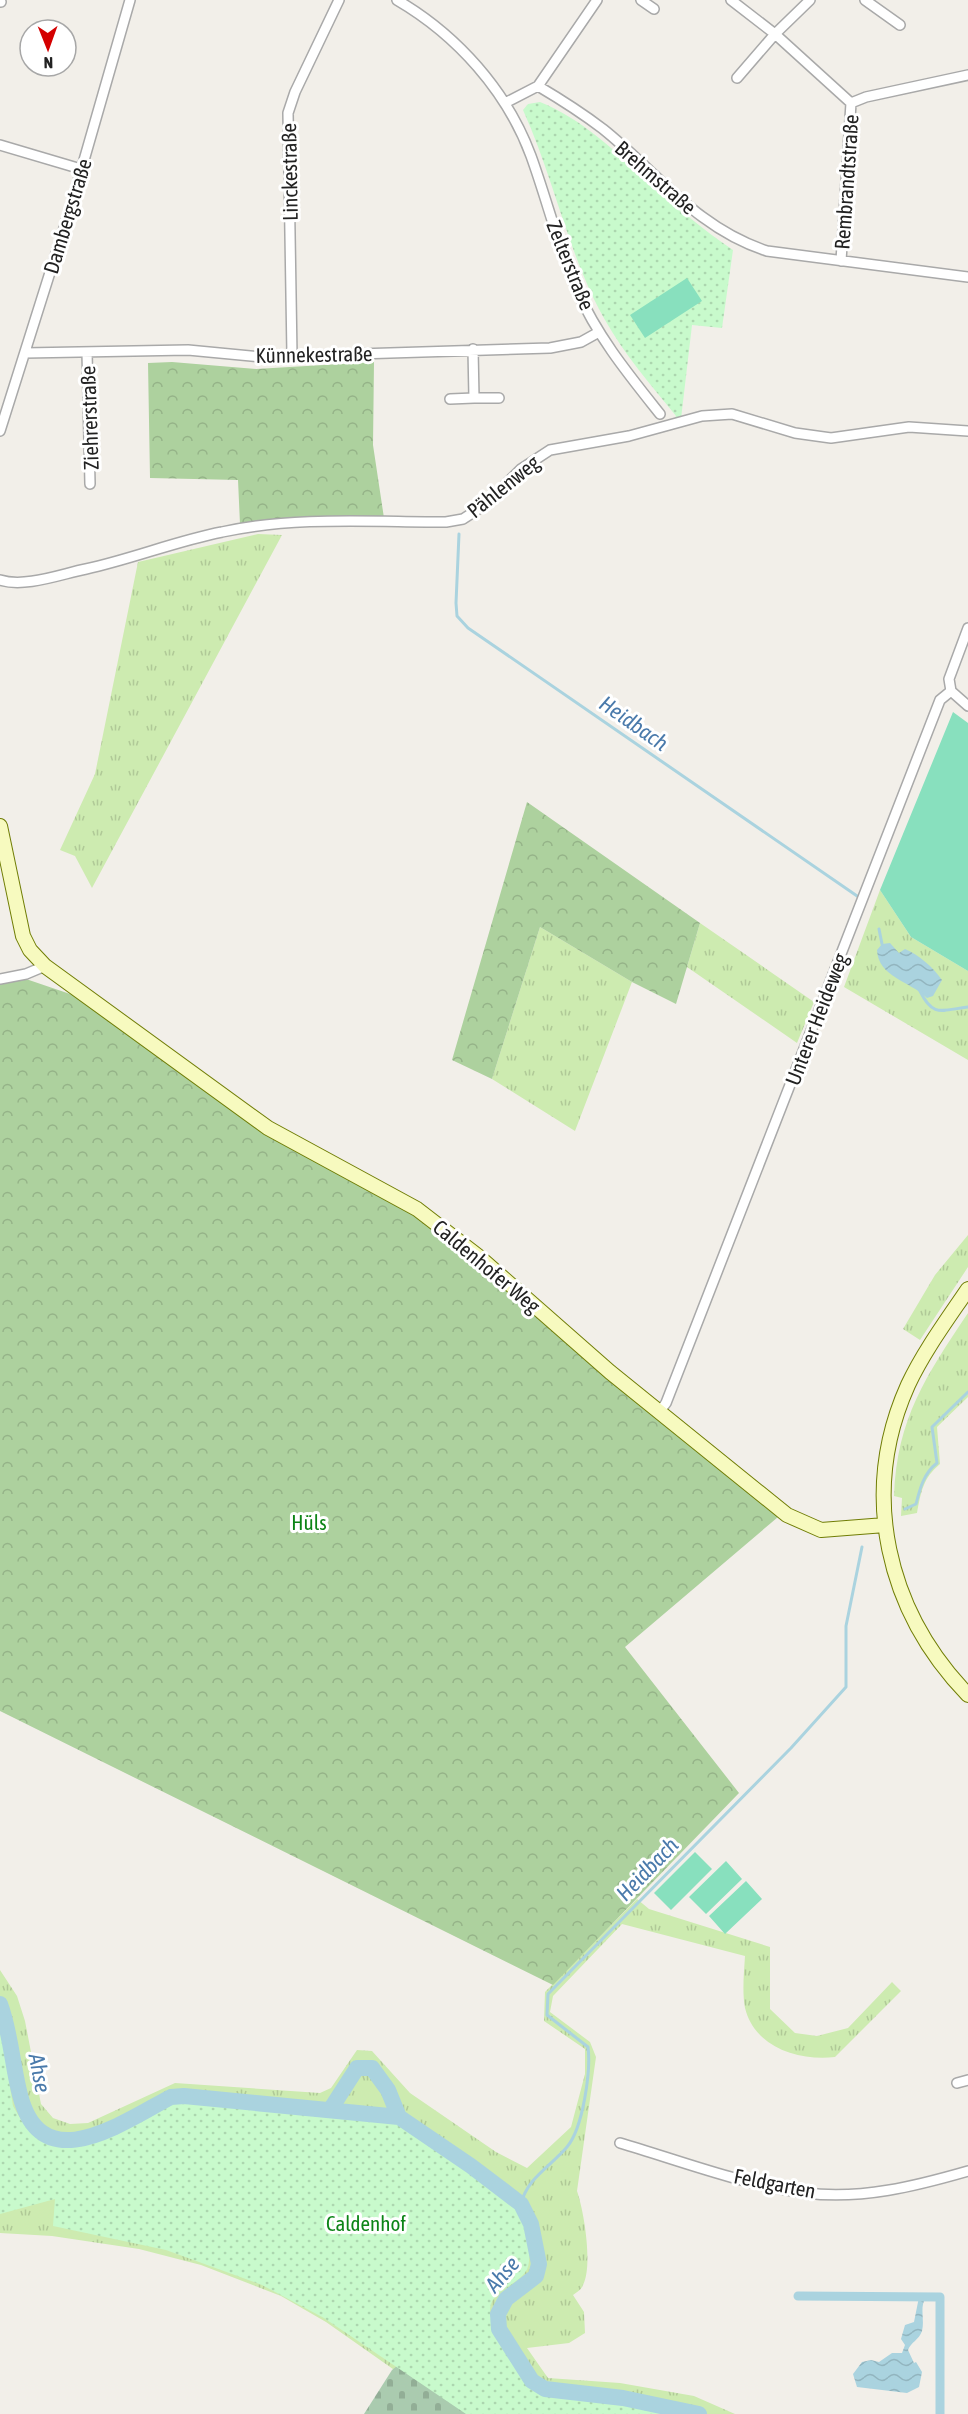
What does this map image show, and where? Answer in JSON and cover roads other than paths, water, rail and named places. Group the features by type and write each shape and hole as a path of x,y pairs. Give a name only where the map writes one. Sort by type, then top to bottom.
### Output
{"main road":[{"name":"Caldenhofer Weg","path":"0,826 24,936 30,950 45,966 268,1128 417,1209 478,1256 610,1372 797,1521 820,1530 885,1525"},
{"path":"968,1288 925,1353 908,1385 895,1420 885,1464 885,1525 893,1568 911,1618 936,1658 968,1695"}],"street":[{"name":"Dambergstraße","path":"0,431 81,169 129,0"},
{"name":"Linckestraße","path":"291,355 288,113 295,92 339,0"},
{"path":"397,0 438,28 468,56 505,103 538,86 597,0"},
{"path":"641,0 654,9"},
{"path":"731,0 775,34 851,103 866,97 968,75"},
{"path":"737,78 775,34 810,0"},
{"path":"865,0 900,25"},
{"name":"Brehmstraße","path":"538,86 603,129 671,192 722,233 766,251 968,277"},
{"name":"Zelterstraße","path":"505,103 530,154 577,290 599,332 660,414"},
{"name":"Rembrandtstraße","path":"841,261 851,103"},
{"path":"0,145 81,169"},
{"name":"Künnekestraße","path":"25,353 188,350 262,357 550,348 581,342 599,332"},
{"path":"473,349 474,398"},
{"name":"Ziehrerstraße","path":"87,352 90,484"},
{"path":"450,399 499,398"},
{"name":"Pählenweg","path":"0,580 23,581 96,567 222,532 262,525 446,522 463,519 486,504 521,469 550,450 629,436 702,416 732,414 795,433 831,438 909,427 968,431"},
{"name":"Unterer Heideweg","path":"660,1412 666,1403 940,700 951,691 949,679 968,628"},
{"path":"951,691 968,706"},
{"path":"0,979 26,974 45,966"},
{"path":"957,2083 968,2080"},
{"name":"Feldgarten","path":"620,2143 762,2184 807,2193 885,2191 921,2185 968,2171"}],"water":[{"path":"890,943 899,953 905,949 915,955 938,975 942,980 933,996 927,998 889,973 883,966 877,950 882,944"},
{"path":"919,2297 926,2297 923,2305 922,2331 908,2350 914,2363 916,2362 922,2372 919,2387 907,2393 857,2387 853,2374 862,2362 871,2360 879,2362 892,2353 902,2353 905,2345 901,2339 905,2325 914,2322"}],"waterway":[{"name":"Heidbach","path":"459,534 457,616 468,628 860,898"},
{"name":"Heidbach","path":"879,929 882,944"},
{"name":"Heidbach","path":"920,991 934,1009 968,1007"},
{"name":"Heidbach","path":"905,1509 916,1504 926,1476 937,1463 932,1427 968,1392"},
{"name":"Heidbach","path":"521,2204 528,2187 561,2154 573,2138 585,2099 587,2084 588,2047 547,2015 548,1994 791,1748 846,1687 846,1626 862,1547"},
{"name":"Ahse","path":"0,2004 7,2027 20,2095 31,2121 46,2135 65,2140 86,2138 108,2130 171,2097 184,2096 399,2117 471,2166 521,2204 531,2224 539,2264 536,2276 506,2299 498,2314 499,2329 532,2381 545,2389 623,2398 699,2414"},
{"name":"Ahse","path":"330,2110 357,2068 372,2068 388,2090 399,2117"},
{"path":"798,2296 940,2297 940,2414"}],"park label":[{"name":"Hüls","path":"309,1522"},
{"name":"Caldenhof","path":"366,2223"}]}
